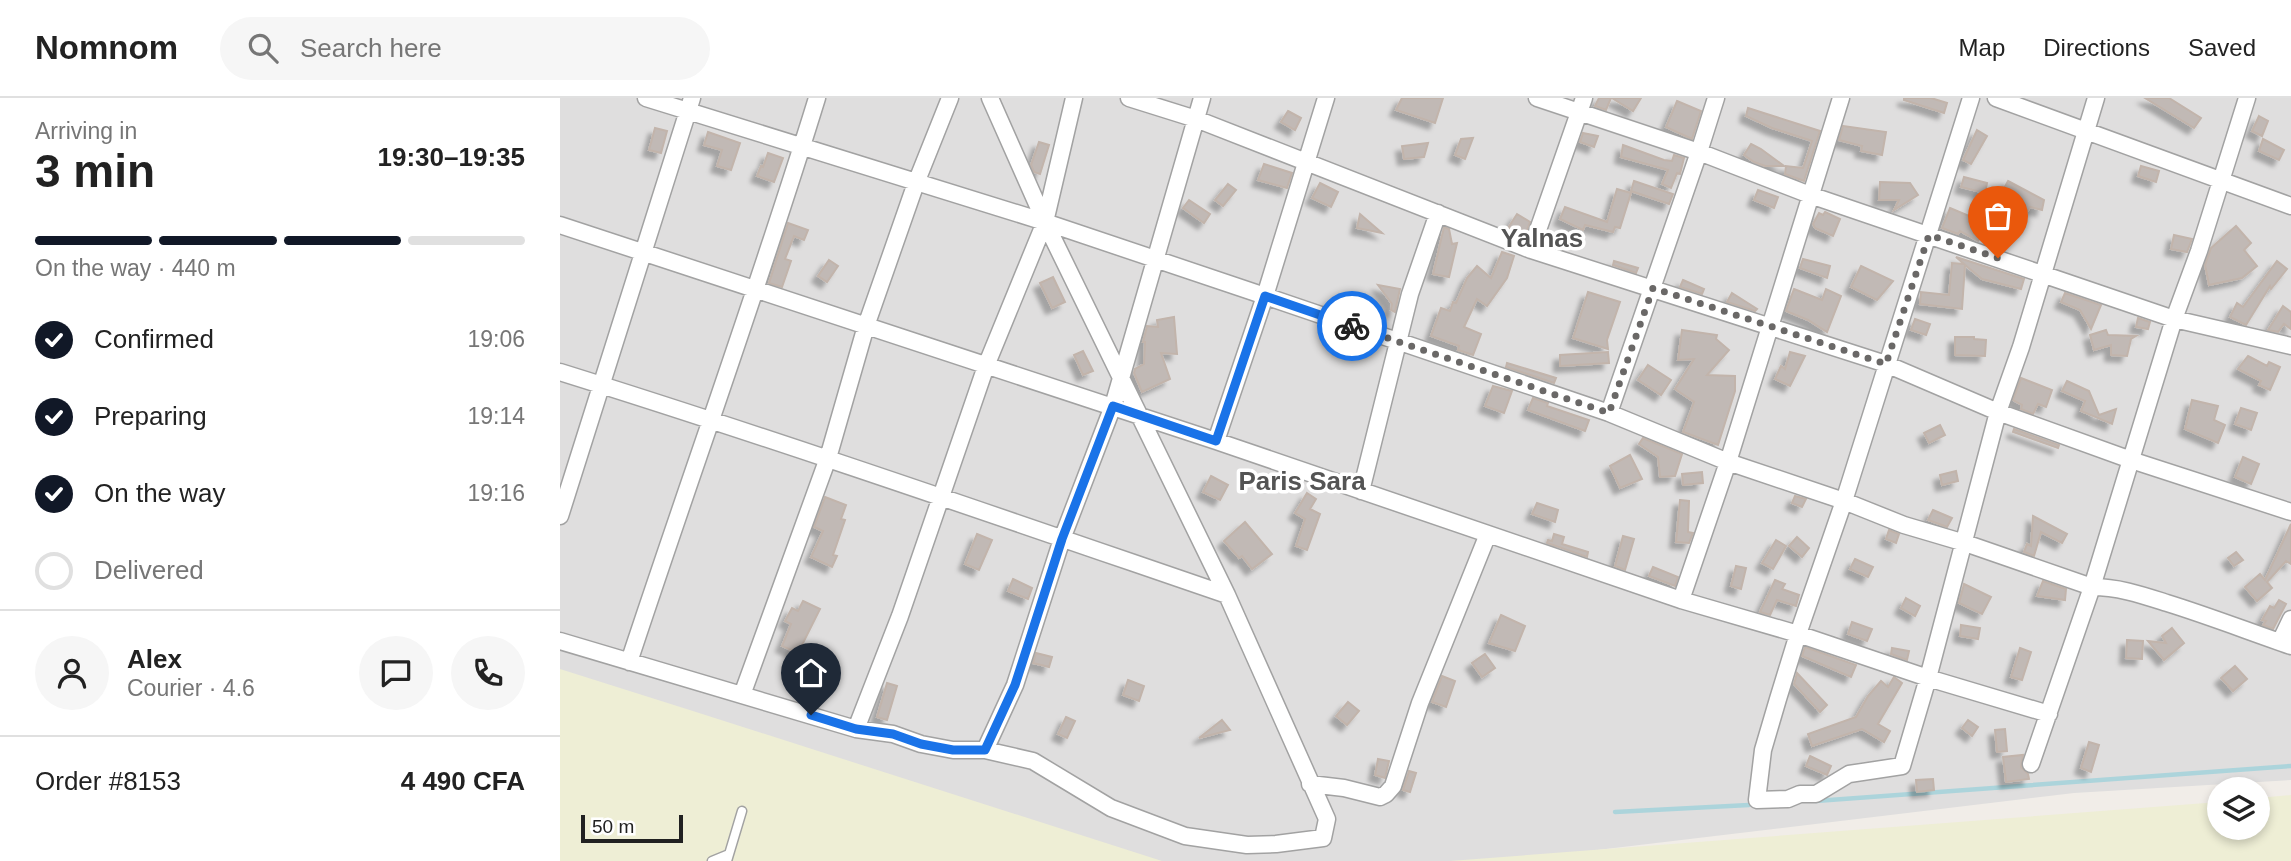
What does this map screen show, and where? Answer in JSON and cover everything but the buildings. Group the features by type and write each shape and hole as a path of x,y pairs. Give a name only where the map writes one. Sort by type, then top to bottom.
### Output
{"street":[{"path":"646,98 690,105 802,147 1045,222 1265,296 1609,413 1728,462 1844,500 1904,525 2092,587 2110,587 2133,592 2286,644 2291,619"},
{"path":"629,662 709,421 756,290 817,98"},
{"path":"742,695 828,458 866,326 916,183 950,98"},
{"path":"560,641 856,729 893,734 921,744 953,750 985,750 1032,761 1111,808 1185,836 1247,845 1323,838 1327,819 1227,595 1045,222 990,98"},
{"path":"856,729 900,616 986,366 1045,222 1074,98"},
{"path":"1129,98 1196,119 1531,250 1886,364 1998,412 2131,460 2291,512"},
{"path":"985,750 1015,685 1062,539 1113,406 1202,98"},
{"path":"1216,441 1265,296 1326,98"},
{"path":"1537,98 1581,105 1810,195 2174,319 2291,346"},
{"path":"1609,413 1716,98"},
{"path":"1681,600 1728,462 1841,98"},
{"path":"1971,98 1844,500 1798,634 1763,750 1758,800 1816,794 1849,774 1902,766 1965,543 1998,412 2096,98"},
{"path":"1996,98 2291,206"},
{"path":"2031,764 2092,587 2174,319 2199,251 2247,98"},
{"path":"560,516 690,105"},
{"path":"1531,250 1581,105"},
{"path":"1362,491 1410,294 1438,213"},
{"path":"560,226 1113,406 1681,600 1798,634 1928,678 2049,714"},
{"path":"560,372 828,458 1227,595"},
{"path":"1310,784 1344,788 1380,797 1387,794 1393,786 1420,703 1488,534"}],"lane":[{"path":"712,861 728,857 743,811"}],"shaded area":[{"path":"560,98 2291,98 2291,780 2270,781 2270,777 2207,777 2207,785 2074,793 1506,861 595,861 560,854"}],"green space":[{"path":"560,669 696,712 1162,861 560,861"},
{"path":"2291,795 2291,861 1450,861 2207,803 2207,840 2270,840 2270,797"}],"waterway":[{"path":"1816,801 2291,766"},
{"path":"1615,812 1749,805"}],"way so far":[{"path":"1352,326 1609,413 1653,288 1886,364 1929,235 1998,258"}],"district":[{"name":"Yalnas","path":"1542,238"},
{"name":"Paris Sara","path":"1302,481"}],"route":[{"path":"811,715 856,729 893,734 921,744 953,750 985,750 1015,685 1062,539 1113,406 1216,441 1265,296 1352,326"}]}
